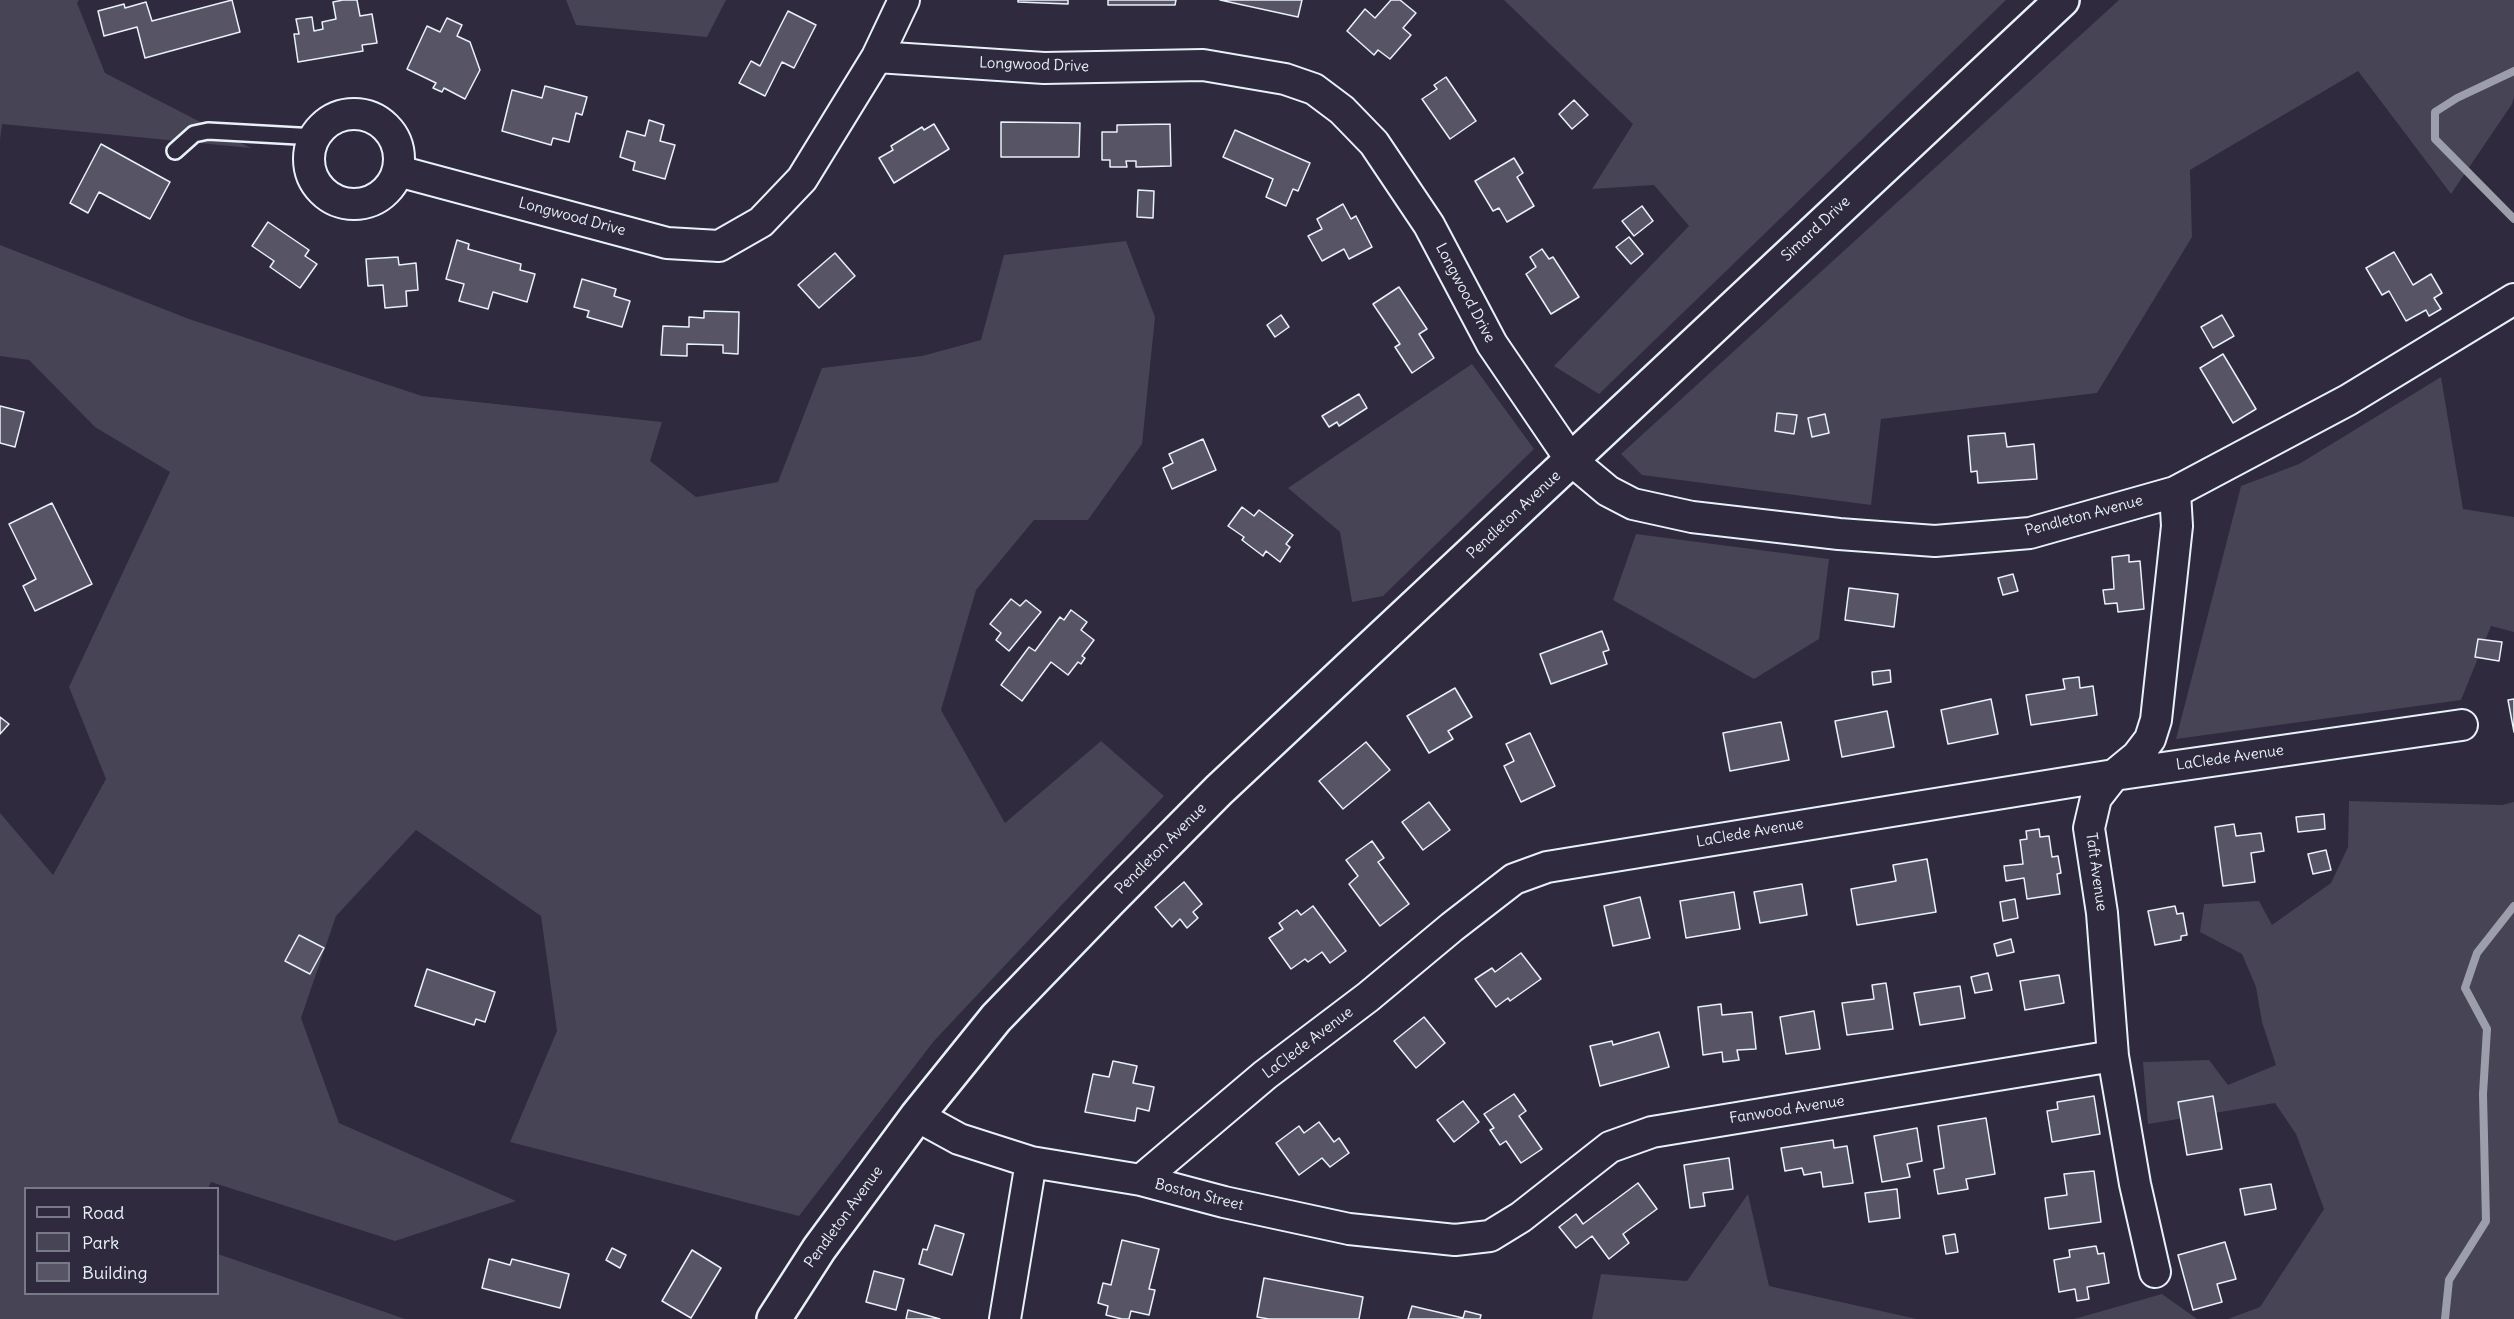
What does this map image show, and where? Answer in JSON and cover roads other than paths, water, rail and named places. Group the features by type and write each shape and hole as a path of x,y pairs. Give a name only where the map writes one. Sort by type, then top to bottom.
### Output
{"street":[{"path":"877,57 904,0"},
{"name":"Simard Drive","path":"1571,460 2062,0"},
{"name":"Longwood Drive","path":"398,171 667,243 719,246 761,222 802,179 877,57 1044,68 1203,65 1285,79 1314,89 1342,110 1374,143 1429,225 1492,344 1571,460"},
{"path":"351,115 365,116 378,121 389,130 396,143 399,157 398,171 386,191 366,203 351,204 336,200 323,192 314,179 310,164 310,150 316,137 325,126 337,118 351,115"},
{"name":"Pendleton Avenue","path":"774,1319 819,1249 917,1116 996,1018 1180,830 1571,460 1608,491 1633,504 1692,517 1839,534 1935,541 2030,533 2175,492 2348,400 2514,299"},
{"name":"Taft Avenue","path":"2155,1272 2135,1184 2113,1056 2102,913 2089,828 2096,798 2114,775 2137,756 2150,739 2156,720 2178,526 2175,492"},
{"name":"LaClede Avenue","path":"1141,1180 1265,1075 1368,998 1452,927 1514,879 1547,867 2114,775 2462,725"},
{"name":"Fanwood Avenue","path":"1490,1236 1521,1217 1610,1147 1652,1132 2113,1056"},
{"name":"Boston Street","path":"917,1116 959,1139 1031,1162 1141,1180 1224,1202 1349,1229 1455,1240 1490,1236"},
{"path":"1005,1319 1031,1162"}],"lane":[{"path":"175,151 194,134 208,131 316,137"}],"waterway":[{"path":"2514,71 2457,98 2435,112 2435,139 2514,219"},
{"path":"2445,1319 2449,1280 2486,1221 2483,1094 2487,1029 2465,988 2477,953 2514,906"}]}
